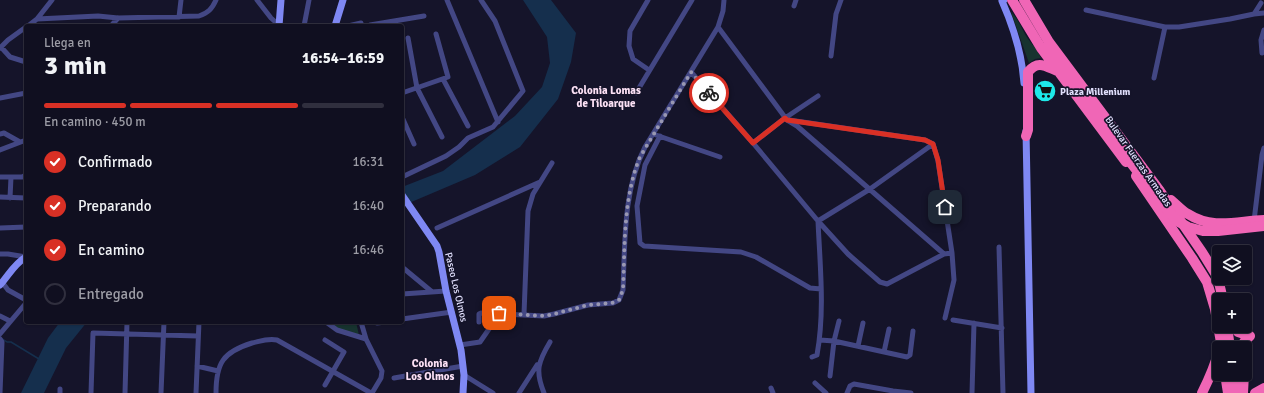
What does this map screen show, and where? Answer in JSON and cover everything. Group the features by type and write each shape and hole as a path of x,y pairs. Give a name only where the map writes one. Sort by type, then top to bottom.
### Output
{"highway":[{"name":"Bulevar Fuerzas Armadas","path":"1005,0 1120,150 1192,258 1207,282 1215,309 1219,341"},
{"name":"Bulevar Fuerzas Armadas","path":"1024,0 1049,42 1160,191 1202,252 1218,278 1223,293"},
{"path":"1026,136 1028,130 1028,72 1035,65 1041,65 1059,72"},
{"path":"1120,150 1177,221 1188,227 1203,231 1218,231 1264,226"},
{"path":"1160,191 1187,214 1206,223 1227,224 1264,220"},
{"path":"1241,333 1250,336 1245,341"},
{"path":"1202,393 1212,373"},
{"path":"1226,381 1228,393"},
{"path":"1235,381 1237,393"},
{"path":"1243,393 1244,381"},
{"path":"1255,393 1264,388"}],"street":[{"path":"31,24 37,19 52,0"},
{"path":"179,17 181,0"},
{"path":"37,19 98,16 117,19 199,16 212,8 216,0"},
{"path":"257,0 278,24"},
{"path":"280,24 281,0"},
{"path":"304,24 309,0"},
{"path":"336,24 343,0"},
{"path":"448,0 498,122"},
{"path":"404,176 446,156 459,148 468,138 493,126 523,91 495,21 480,0"},
{"path":"648,0 630,31 629,46 633,59 649,70"},
{"path":"636,93 692,0"},
{"path":"479,322 479,314 481,313 544,316 588,305 612,303 619,300 623,290 628,206 636,167 653,134 718,27 724,11 724,0"},
{"path":"794,6 796,0"},
{"path":"831,56 836,14 841,0"},
{"path":"1005,0 1020,50 1024,79 1031,393"},
{"path":"1254,14 1262,3"},
{"path":"1086,10 1165,27 1179,27 1264,13"},
{"path":"382,24 424,16"},
{"path":"113,24 117,19"},
{"path":"117,19 118,24"},
{"path":"357,24 361,23"},
{"path":"718,27 786,119 797,126 944,254"},
{"path":"1154,78 1165,27"},
{"path":"24,29 8,40 0,48 10,57 24,61"},
{"path":"1262,53 1261,40 1264,30"},
{"path":"404,92 448,77 436,34"},
{"path":"408,38 417,88 442,137"},
{"path":"691,72 753,143 818,222 848,254 880,282 887,284 944,254 952,253"},
{"path":"443,79 468,126"},
{"path":"0,98 24,93"},
{"path":"753,143 818,96"},
{"path":"786,119 925,140 933,144 938,160 952,253 954,280 945,318"},
{"path":"404,122 414,144"},
{"path":"0,134 4,133 20,142"},
{"path":"653,134 720,157"},
{"path":"660,136 645,165 637,206 641,245 716,249 741,252 756,257 810,288 821,289"},
{"path":"0,150 24,141"},
{"path":"818,222 870,189 933,144"},
{"path":"1254,220 1264,148"},
{"path":"524,314 528,211 533,194 552,163"},
{"path":"10,198 11,176"},
{"path":"0,177 24,176"},
{"path":"437,228 541,182"},
{"path":"0,197 24,198"},
{"name":"Paseo Los Olmos","path":"404,198 439,252 446,291 460,345 464,375 463,393"},
{"path":"812,357 816,355 820,340 821,289 818,222"},
{"path":"0,228 24,227"},
{"path":"999,247 1003,393"},
{"path":"0,254 24,257"},
{"path":"24,258 12,269 2,281 8,290 24,300"},
{"path":"404,269 431,291"},
{"path":"404,294 446,291"},
{"path":"0,334 24,304"},
{"path":"404,319 452,312"},
{"path":"0,316 10,321"},
{"path":"953,320 1002,328"},
{"path":"830,376 838,321"},
{"path":"858,346 863,323"},
{"path":"972,393 974,323"},
{"path":"125,393 127,324"},
{"path":"161,393 164,324"},
{"path":"196,393 199,324"},
{"path":"329,324 337,330 366,338"},
{"path":"216,393 218,371 223,359 232,351 244,346 272,339 277,340 371,393 381,378 382,371 366,338 362,324"},
{"path":"460,345 480,342 489,329"},
{"path":"884,352 889,329"},
{"path":"820,340 834,341 909,357 913,331"},
{"path":"91,393 92,333 198,336"},
{"path":"0,339 2,342 0,393"},
{"path":"325,340 344,352 325,385"},
{"path":"519,393 550,342"},
{"path":"539,362 539,380 544,393"},
{"path":"197,366 218,371"},
{"path":"394,378 463,366"},
{"path":"464,375 493,393"},
{"path":"815,383 826,393"},
{"path":"847,393 850,386 854,384 893,392 911,393"}],"green space":[{"path":"1011,12 1041,58 1035,59 1029,63"},
{"path":"330,324 356,324 359,335 339,330"}],"water":[{"path":"523,0 551,0 576,33 571,62 558,99 520,147 475,175 404,205 404,186 443,171 515,116 542,87 550,63 547,37"},
{"path":"58,324 85,324 66,348 44,393 21,393 48,338"}],"waterway":[{"path":"1,338 7,342 11,342 39,359"}],"way so far":[{"path":"499,313 544,316 588,305 616,303 619,300 623,290 628,206 636,167 640,157 691,72 709,93"}],"place":[{"name":"Plaza Millenium","path":"1045,91"}],"district":[{"name":"Colonia Lomas de Tiloarque","path":"606,96"},
{"name":"Colonia Los Olmos","path":"430,369"}],"route":[{"path":"709,93 753,143 785,118 787,120 925,140 933,144 938,160 945,207"}]}
